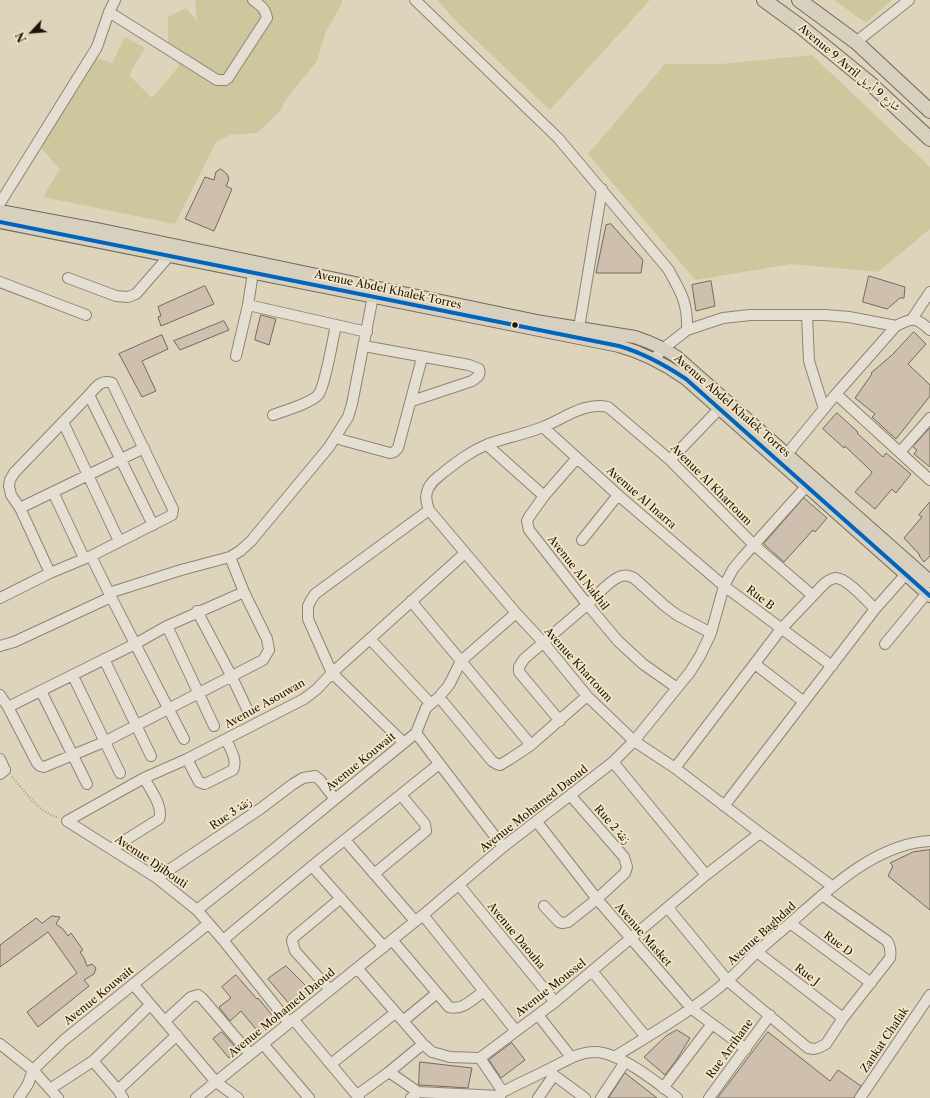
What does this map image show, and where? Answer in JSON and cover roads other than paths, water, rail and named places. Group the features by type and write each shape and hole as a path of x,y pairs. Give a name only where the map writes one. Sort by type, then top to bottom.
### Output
{"highway":[{"name":"Avenue 9 Avril شارع 9 أبريل","path":"764,0 802,27 872,85 930,140"},
{"name":"Avenue 9 Avril شارع 9 أبريل","path":"799,0 856,42 930,111"}],"main road":[{"name":"Avenue Abdel Khalek Torres","path":"0,211 254,268 374,292 618,346 654,359 686,379 930,581"},
{"name":"Avenue Abdel Khalek Torres","path":"0,222 169,256 254,268"},
{"name":"Avenue Abdel Khalek Torres","path":"374,292 635,337 664,348 677,357 787,454 810,482 928,594"}],"street":[{"path":"0,203 97,47 109,12 115,0"},
{"path":"109,12 217,80 221,81 228,78 266,18 266,12 253,0"},
{"path":"415,0 558,138 602,189 668,270 678,286 686,304 687,330"},
{"path":"856,42 909,0"},
{"path":"579,328 602,189"},
{"path":"68,278 116,296 128,297 136,294 169,256"},
{"path":"236,356 248,305 254,268"},
{"path":"0,282 86,315"},
{"path":"0,646 21,639 110,595 181,570 230,557 240,551 251,541 329,447 348,417 367,332 374,292"},
{"path":"912,319 930,292"},
{"path":"248,305 367,332"},
{"path":"654,359 664,348 687,330 724,318 750,314 848,317 896,326"},
{"path":"807,315 809,361 824,409"},
{"path":"787,454 836,394 896,326 906,320 912,319 920,321 930,330"},
{"path":"273,415 311,400 318,394 324,381 336,326"},
{"path":"364,346 422,358 468,365 478,369 480,373 472,381 412,401"},
{"path":"335,438 390,453 394,452 401,443 422,358"},
{"path":"0,598 172,515 173,509 112,382 108,381 98,384 14,473 10,480 9,486 11,495 20,508 50,573"},
{"path":"836,394 930,480"},
{"path":"89,395 153,525"},
{"name":"Avenue Al Khartoum","path":"543,427 588,406 600,405 608,407 670,460 754,545 812,595"},
{"path":"670,460 720,408"},
{"path":"900,452 930,418"},
{"path":"63,422 119,541"},
{"path":"404,743 332,673 308,619 308,606 315,594 429,510 426,492 432,482 469,453 487,445 543,427"},
{"name":"Avenue Al Inarra","path":"543,427 618,495 724,586"},
{"path":"487,445 544,496"},
{"path":"20,508 144,448"},
{"name":"Avenue Al Nakhil","path":"577,458 544,496 527,521 529,530 618,641 643,664 677,688"},
{"name":"Avenue Mohamed Daoud","path":"196,1098 384,947 503,847 571,796 613,762 634,741 694,666 711,633 724,586 734,569 810,482"},
{"path":"53,492 87,557 110,595 136,644 184,739"},
{"path":"582,540 618,495"},
{"name":"Avenue Khartoum","path":"429,510 516,613 543,642 587,696 634,741 675,768 832,886"},
{"name":"Avenue Asouwan","path":"67,821 144,778 187,759 304,699 317,690 332,673 465,553"},
{"path":"0,695 8,707 36,763 44,767 50,766 104,742 263,660 269,650 267,639 244,592 230,557"},
{"path":"724,806 875,609 906,574"},
{"path":"560,721 519,672 518,667 543,642 587,604 604,587 618,577 623,575 634,578 677,615 711,633"},
{"path":"675,768 781,629 824,584 837,578 845,581 875,609"},
{"name":"Rue B","path":"724,586 832,666"},
{"path":"8,707 136,644 167,626 244,592"},
{"path":"886,644 928,594"},
{"path":"411,601 531,745"},
{"path":"198,611 247,709"},
{"path":"503,847 416,733 421,716 430,703 439,697 449,685 461,661 516,613"},
{"path":"167,626 214,726"},
{"path":"370,639 430,703"},
{"path":"104,659 151,756"},
{"path":"755,664 804,702"},
{"path":"73,676 120,773"},
{"path":"41,691 87,784"},
{"path":"439,697 492,761 497,764 503,764 531,745 587,696"},
{"name":"Avenue Kouwait","path":"197,910 416,733"},
{"path":"187,759 199,782 204,784 233,770 235,761 226,739"},
{"path":"0,758 3,772"},
{"path":"613,762 706,876"},
{"path":"223,940 439,764"},
{"name":"Rue 3 زنقة","path":"157,878 260,809 303,778 314,776 320,780 335,799"},
{"path":"111,849 159,819 161,814 160,808 144,778"},
{"path":"374,874 426,831 425,824 401,795"},
{"name":"Rue 2 زنقة","path":"571,796 624,857 627,867 625,873 597,899"},
{"name":"Avenue Djibouti","path":"67,821 157,878 197,910 358,1097"},
{"name":"Avenue Masket","path":"537,822 597,899 692,1008 746,1049"},
{"name":"Avenue Moussel","path":"480,1058 555,1002 630,938 760,833"},
{"path":"345,840 374,874 419,918 484,991 516,1031"},
{"name":"Avenue Baghdad","path":"614,1056 692,1008 728,981 757,952 832,886 861,866 907,845 921,841 930,841"},
{"path":"312,866 384,947"},
{"name":"Avenue Daouha","path":"459,885 555,1002"},
{"path":"668,908 728,981 808,1048 814,1049 826,1044 843,1018 890,958 891,952 887,941 822,895"},
{"path":"330,990 295,951 292,941 293,938 340,898"},
{"path":"544,906 559,922 562,923 568,922 597,899"},
{"name":"Rue D","path":"790,923 871,983"},
{"name":"Avenue Kouwait","path":"19,1098 28,1084 33,1070 64,1040 208,924"},
{"path":"392,940 449,1006 454,1008 464,1006 484,991"},
{"name":"Rue J","path":"757,952 843,1018"},
{"path":"358,968 395,1013 432,1052 450,1057 480,1058 500,1095"},
{"path":"592,971 646,1037"},
{"path":"133,984 216,1082 238,1098"},
{"path":"403,1021 437,993"},
{"name":"Zankat Chafak","path":"860,1098 930,994"},
{"path":"165,1021 191,997 198,995 250,1054"},
{"path":"50,1089 92,1061 150,1005"},
{"path":"331,1064 395,1013"},
{"path":"538,1015 570,1057"},
{"name":"Rue Arrihane","path":"709,1098 770,1015"},
{"path":"663,1088 712,1024"},
{"path":"92,1061 121,1094 177,1035"},
{"path":"0,1044 33,1070 58,1098"},
{"path":"263,1044 309,1098"},
{"path":"358,1097 423,1044"},
{"path":"389,1072 414,1095 500,1095 550,1072 570,1057 585,1052 595,1052 614,1056 628,1063 677,1098"},
{"path":"601,1098 628,1063"},
{"path":"538,1098 550,1072"},
{"path":"550,1072 585,1098"}]}
